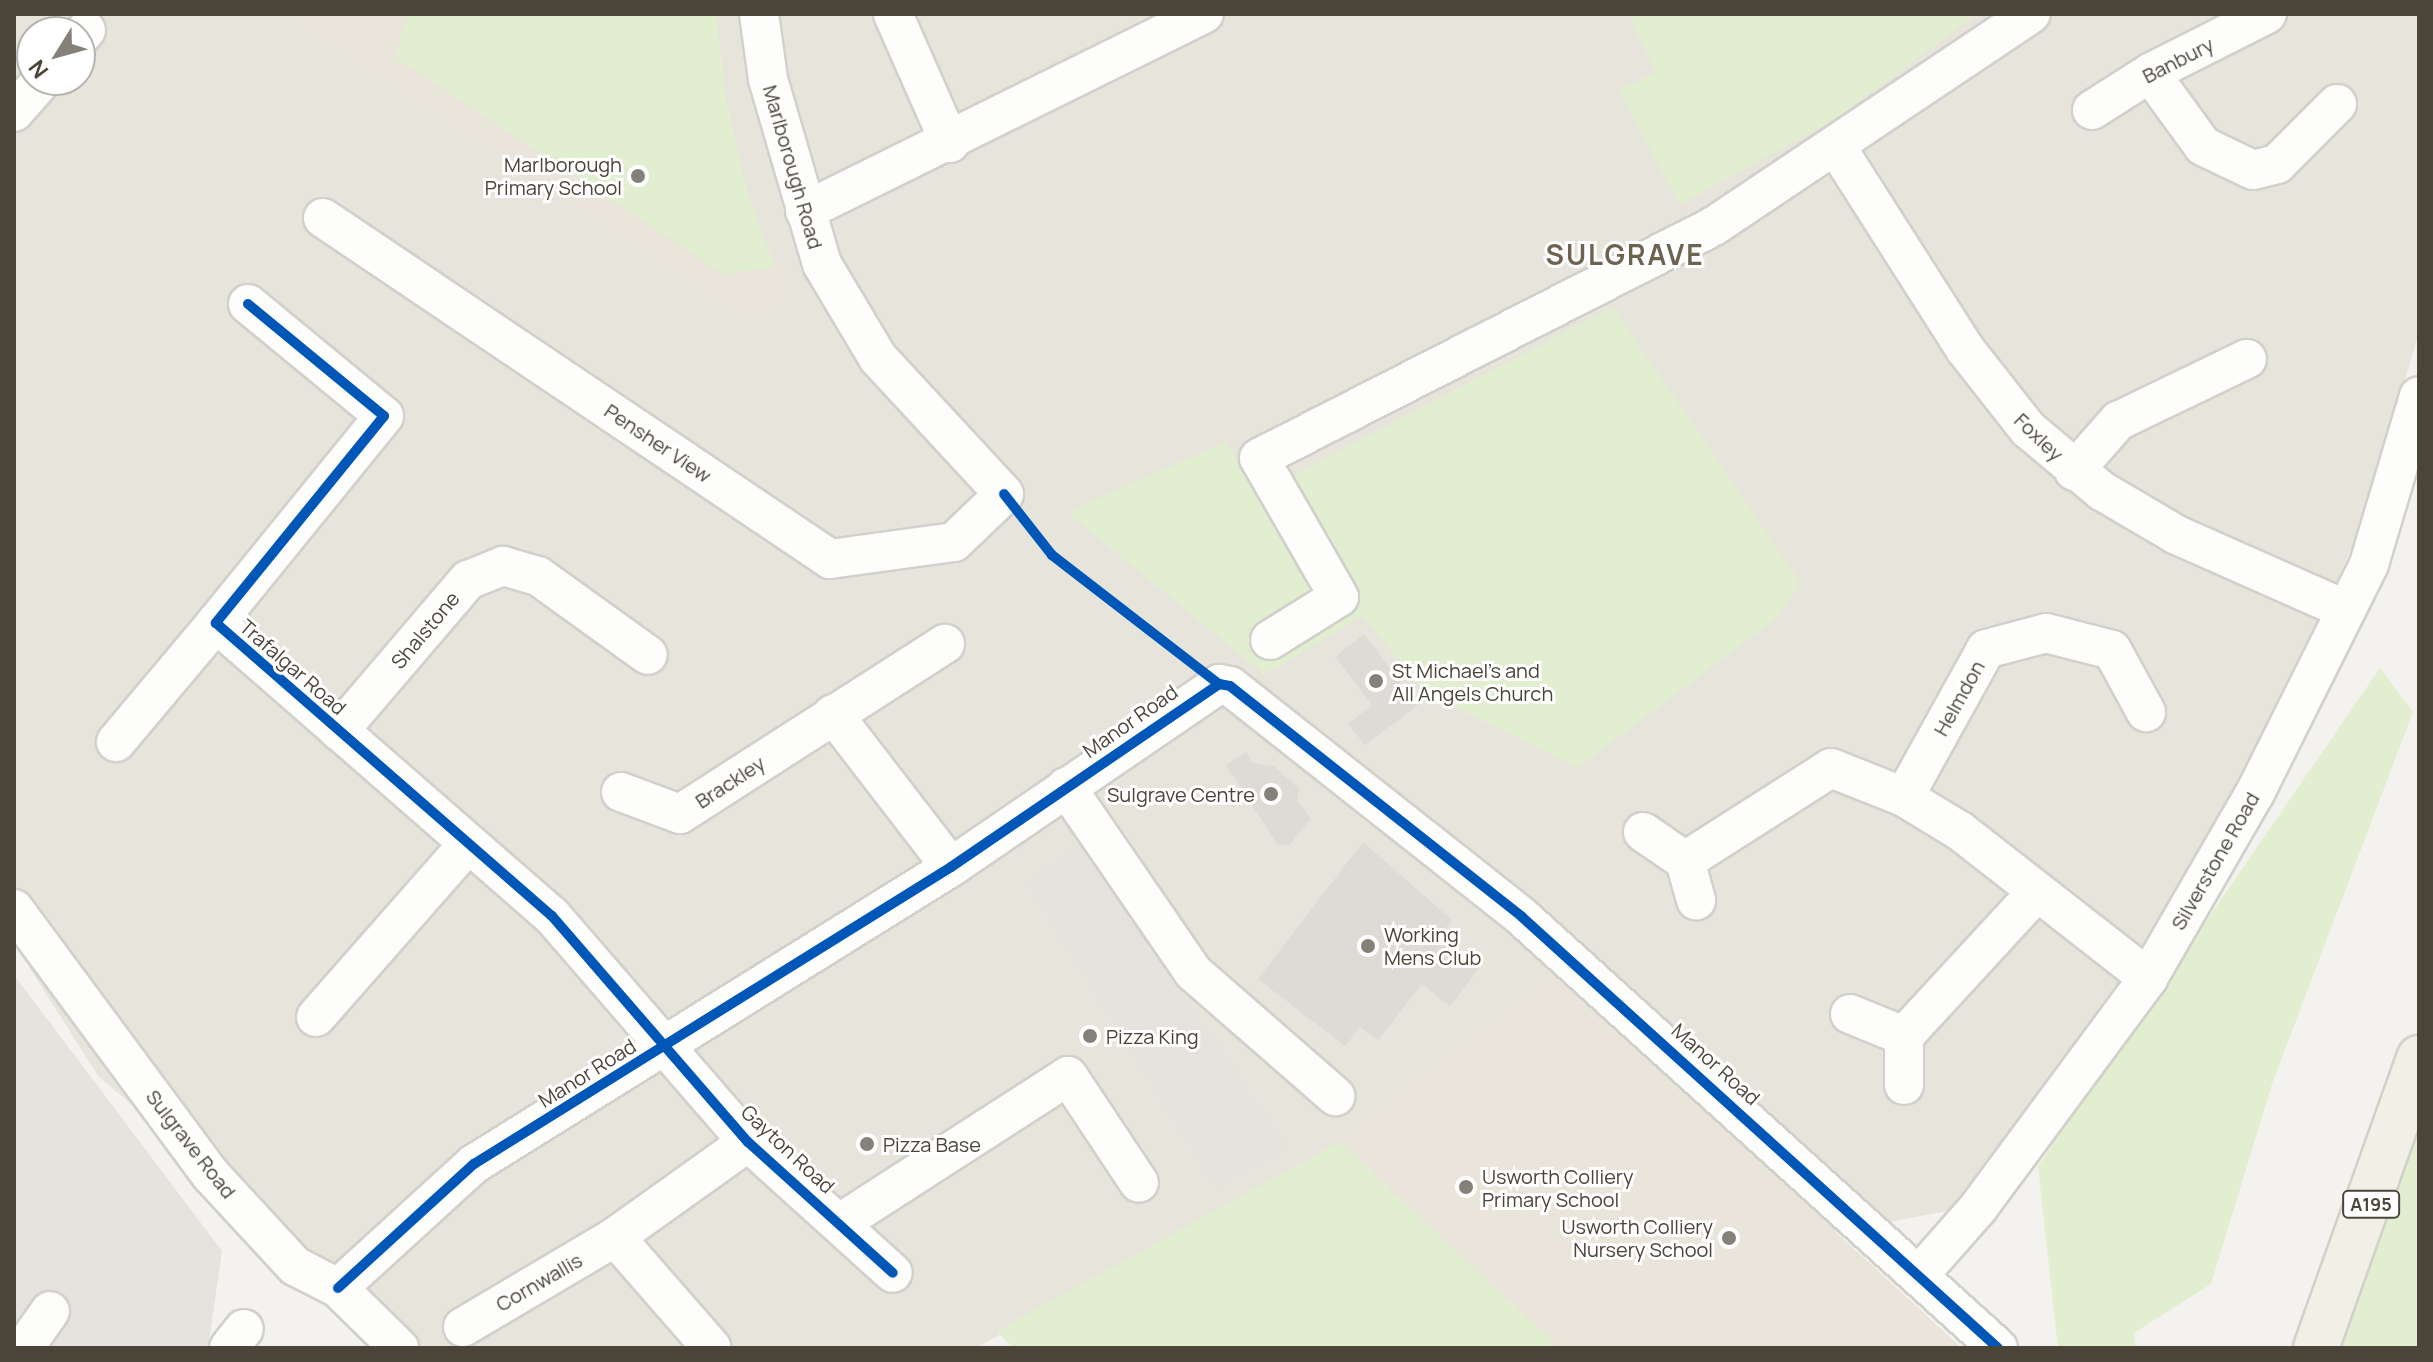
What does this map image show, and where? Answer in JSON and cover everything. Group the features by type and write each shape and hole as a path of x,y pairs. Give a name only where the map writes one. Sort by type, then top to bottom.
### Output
{"main road":[{"name":"A195","path":"2316,1348 2383,1175 2419,1058"}],"street":[{"name":"Marlborough Road","path":"759,14 768,79 822,264 878,358 1004,494"},
{"path":"893,14 950,143"},
{"path":"805,211 950,143 1204,14"},
{"path":"1270,640 1339,597 1259,458 1714,226 1837,148 2031,14"},
{"name":"Banbury","path":"2092,110 2150,73 2267,14"},
{"path":"2150,73 2203,146 2253,170 2277,164 2337,104"},
{"path":"14,112 28,96"},
{"name":"Foxley","path":"1837,148 1995,392 2074,471 2177,535 2346,610"},
{"name":"Pensher View","path":"323,218 830,559 954,542 1004,494"},
{"name":"Trafalgar Road","path":"116,742 384,416 248,304"},
{"path":"2074,471 2118,421 2247,359"},
{"name":"Silverstone Road","path":"1919,1275 1978,1208 2148,978 2255,793 2369,564 2419,396"},
{"name":"Shalstone","path":"339,731 468,580 503,566 538,576 648,655"},
{"name":"Trafalgar Road","path":"216,623 466,846 552,916 665,1045"},
{"name":"Helmdon","path":"1904,797 1986,649 2046,633 2112,650 2146,712"},
{"name":"Brackley","path":"621,792 680,814 945,644"},
{"name":"Manor Road","path":"338,1288 474,1164 951,867 1203,692 1230,686 1544,936 1998,1348"},
{"path":"833,714 951,867"},
{"path":"1685,861 1831,768 1904,797 1960,831 2148,978"},
{"path":"1066,787 1193,972 1335,1096"},
{"path":"1643,832 1685,861 1696,900"},
{"path":"316,1017 466,846"},
{"path":"1904,1085 1904,1036 2037,892"},
{"name":"Sulgrave Road","path":"14,909 211,1175 295,1266 338,1288 399,1348"},
{"path":"1850,1014 1904,1036"},
{"name":"Gayton Road","path":"665,1045 748,1142 893,1273"},
{"name":"Gayton Road","path":"840,1223 1068,1076 1139,1183"},
{"name":"Cornwallis","path":"463,1327 615,1237 748,1142"},
{"path":"615,1237 712,1348"},
{"path":"24,1348 50,1311"}],"shaded area":[{"path":"14,14 2419,14 2419,332 2366,513 2300,668 2164,931 1948,1211 1835,1232 1556,975 1339,1142 976,1348 418,1348 98,1076 14,943"},
{"name":"Marlborough Primary School","path":"286,14 716,14 726,100 748,195 788,300 754,314 726,304"},
{"path":"1082,845 1285,1148 1216,1186 1029,883"},
{"path":"14,975 222,1251 208,1348 14,1348"},
{"name":"Usworth Colliery Primary School","path":"1556,975 1962,1348 1014,1348 997,1331 1339,1142"},
{"path":"14,994 87,1098 14,1201 14,1085 30,1062 14,1049"}],"green space":[{"name":"Marlborough Primary School","path":"408,14 716,14 726,100 748,195 775,267 724,274 395,57"},
{"path":"1628,14 1977,14 1838,117 1680,205 1618,90 1656,73"},
{"path":"1613,307 1801,583 1778,617 1578,768 1425,692 1362,616 1265,675 1067,512 1225,442 1259,493"},
{"path":"2380,668 2413,712 2272,1084 2211,1284 2134,1333 2136,1348 2058,1348 2038,1166"},
{"path":"2419,1082 2419,1348 2323,1348"},
{"path":"1339,1142 1559,1348 1014,1348 997,1331"}],"building":[{"name":"St Michael's and All Angels Church","path":"1364,634 1418,705 1365,745 1348,724 1372,705 1335,657"},
{"name":"Sulgrave Centre","path":"1246,752 1253,763 1275,767 1299,789 1297,800 1311,819 1289,845 1277,844 1226,765"},
{"name":"Working Mens Club","path":"1363,842 1452,920 1440,936 1480,967 1450,1006 1422,984 1378,1040 1360,1027 1345,1046 1258,979"}],"cycle path":[{"path":"248,304 384,416 216,623 552,916 748,1142 893,1273"},
{"path":"1004,494 1052,555 1219,684"},
{"path":"338,1288 474,1164 951,867 1219,684 1230,686 1522,917 1998,1348"}],"place":[{"name":"Marlborough Primary School","path":"638,176"},
{"name":"St Michael's and All Angels Church","path":"1376,681"},
{"name":"Sulgrave Centre","path":"1271,794"},
{"name":"Working Mens Club","path":"1368,946"},
{"name":"Pizza King","path":"1090,1036"},
{"name":"Pizza Base","path":"867,1144"},
{"name":"Usworth Colliery Primary School","path":"1466,1187"},
{"name":"Usworth Colliery Nursery School","path":"1729,1238"}],"district":[{"name":"SULGRAVE","path":"1625,254"}]}
